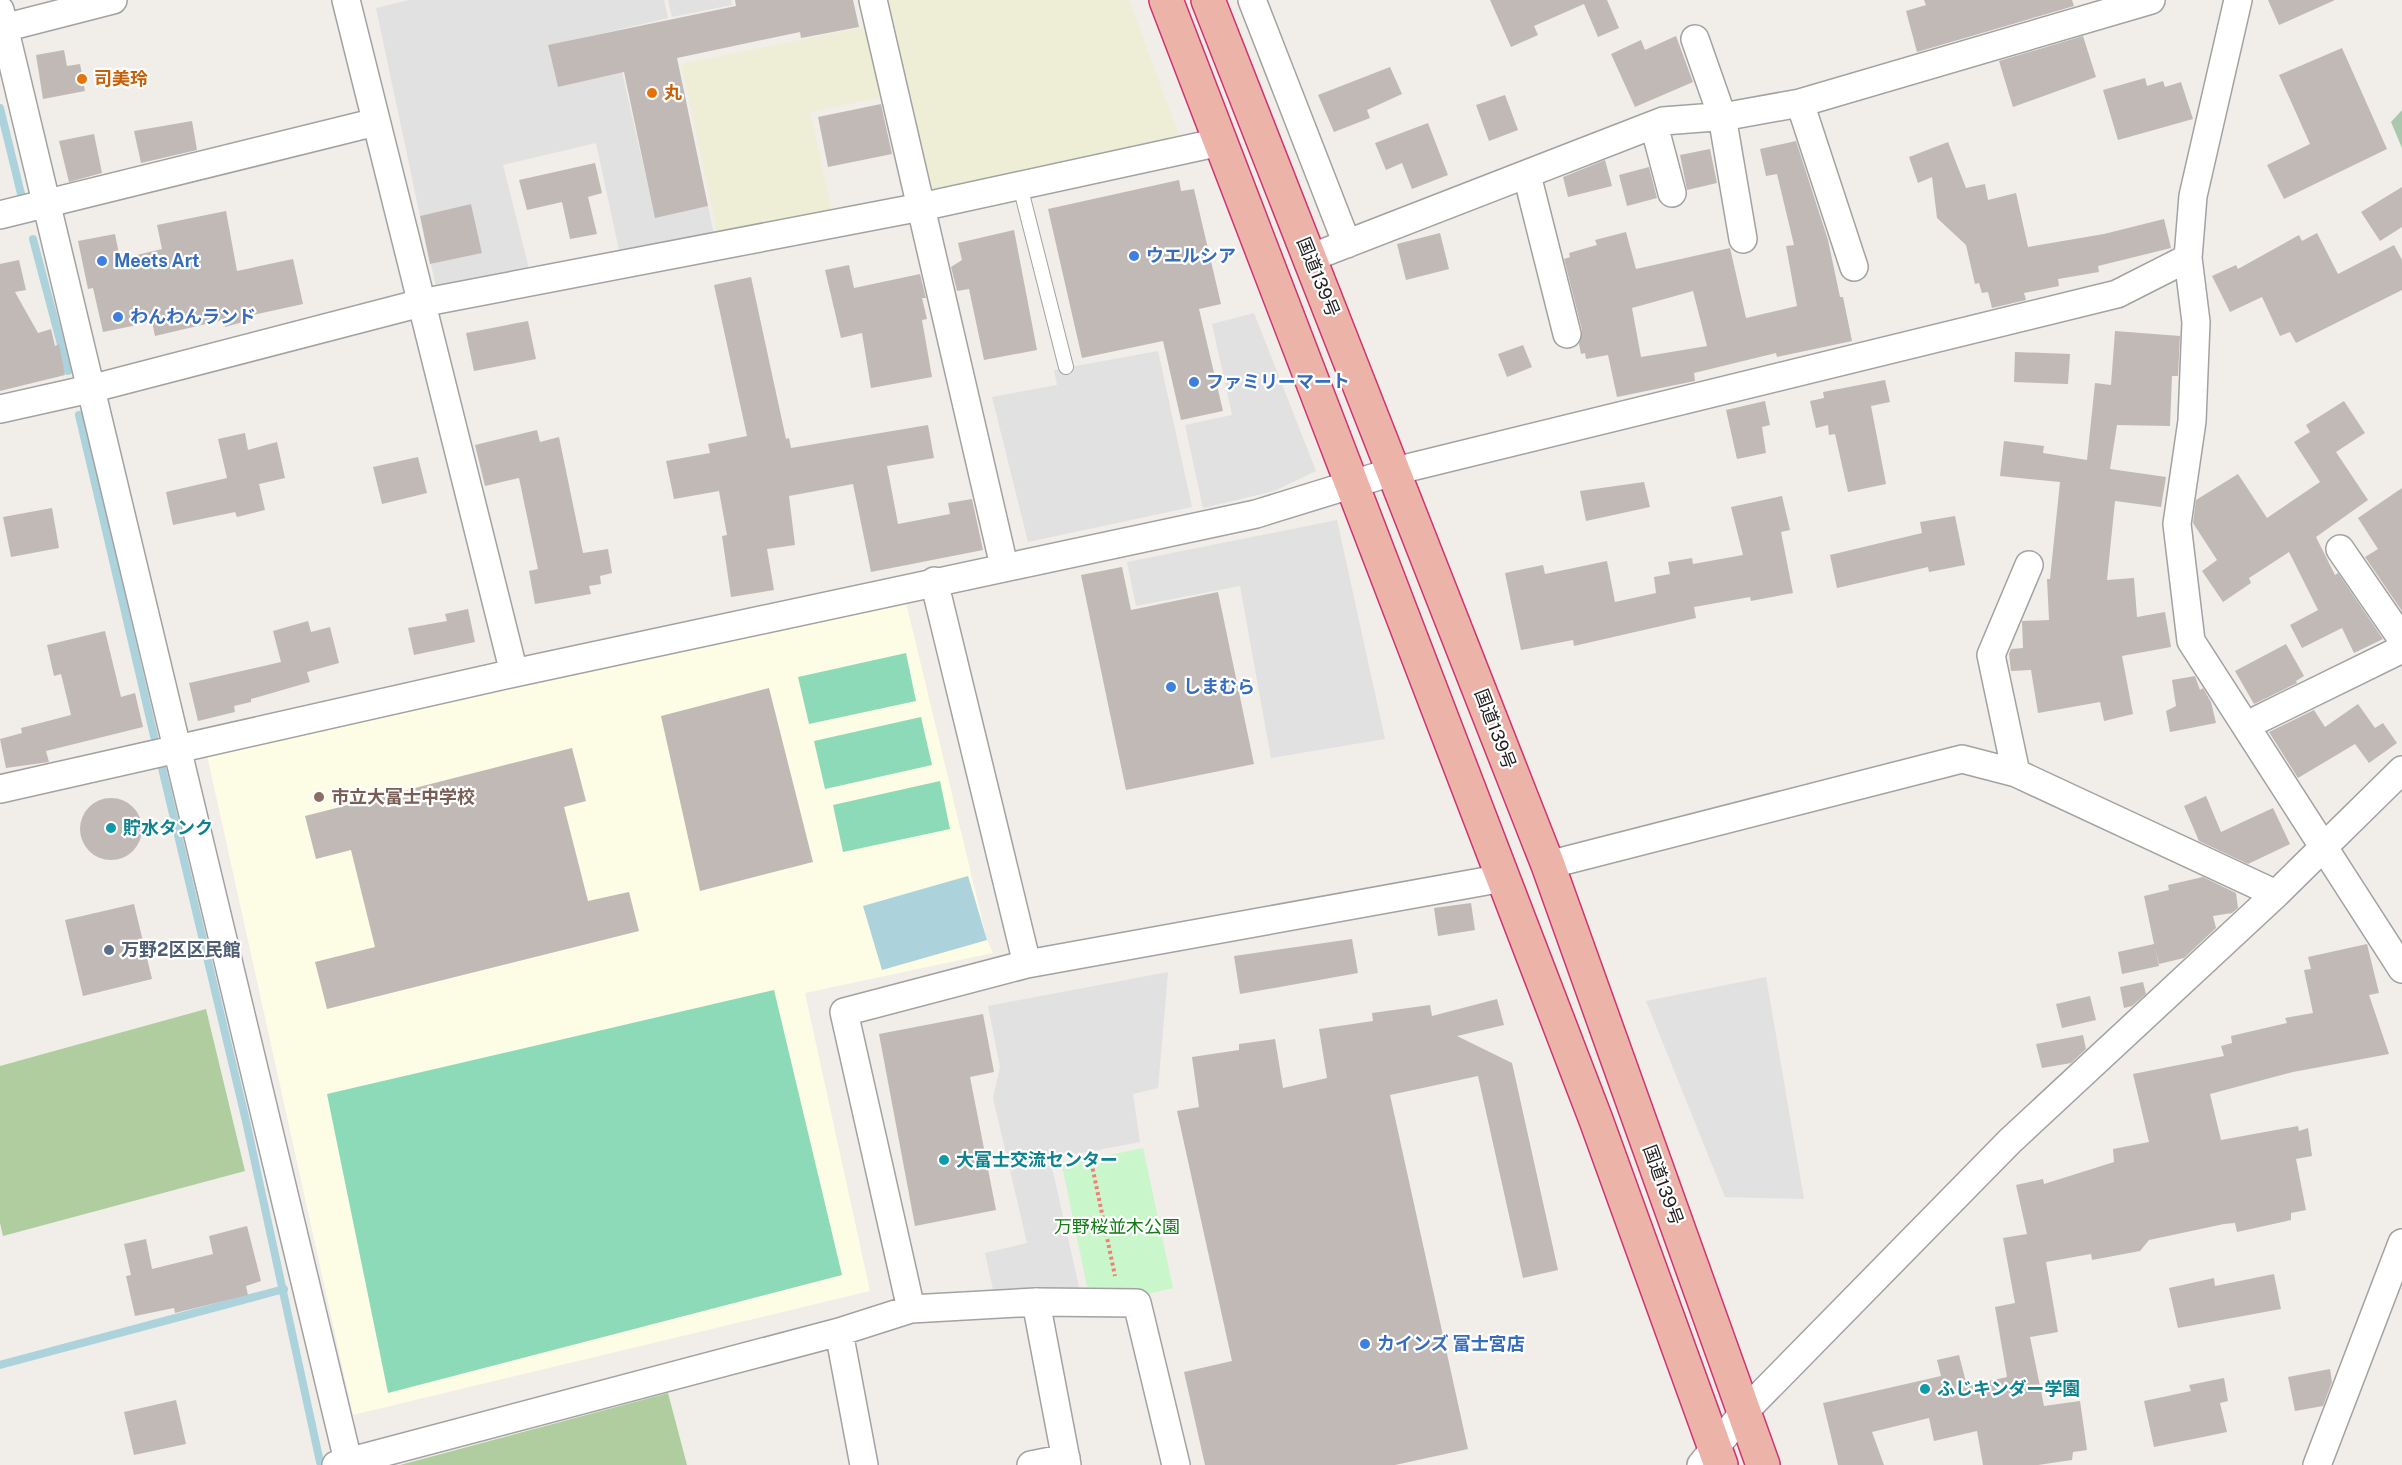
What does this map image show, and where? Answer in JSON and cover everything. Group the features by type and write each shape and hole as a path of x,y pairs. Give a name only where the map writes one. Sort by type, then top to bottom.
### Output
{"highway":[{"path":"1166,0 1596,1120 1713,1460"},
{"name":"国道139号","path":"1208,0 1548,865 1763,1465"}],"street":[{"path":"113,0 2,22 94,388 344,1464 839,1332 911,1309 1036,1302 1137,1303 1176,1465"},
{"path":"346,0 514,673"},
{"path":"873,0 1004,566"},
{"path":"1252,0 1347,244"},
{"path":"1310,258 1663,122 1722,116 1800,103 2151,0"},
{"path":"2238,0 2193,196 2188,258 2196,322 2192,421 2177,524 2189,630 2191,640 2247,725 2269,765 2325,846 2402,969"},
{"path":"1695,39 1722,116 1743,239"},
{"path":"1800,103 1854,267"},
{"path":"0,215 376,122"},
{"path":"1654,125 1672,193"},
{"path":"0,409 94,388 422,303 921,207 1220,142"},
{"path":"1527,175 1567,334"},
{"path":"0,789 934,581 1256,514 1352,482 1395,471 2117,294 2188,258"},
{"path":"2340,549 2402,639"},
{"path":"2016,773 1991,655 2029,565"},
{"path":"934,581 1027,964"},
{"path":"2247,725 2402,649"},
{"path":"1548,865 1962,759 2016,773 2276,894"},
{"path":"1713,1460 1744,1412 2010,1140 2276,894 2402,770"},
{"path":"911,1309 844,1012 1027,964 1503,878"},
{"path":"2317,1465 2402,1243"},
{"path":"1031,1465 1067,1461 1036,1302"},
{"path":"839,1332 864,1465"}],"lane":[{"path":"1020,186 1066,367"}],"path":[{"path":"1089,1151 1121,1303"}],"shaded area":[{"path":"409,0 664,0 668,18 548,46 558,87 622,72 655,217 708,206 716,245 622,264 596,143 503,165 532,281 439,300 431,264 482,252 471,204 420,216 376,8"},
{"path":"668,0 731,0 732,5 672,17"},
{"path":"886,0 1129,0 1179,135 932,191"},
{"path":"875,25 893,95 810,112 833,217 719,240 681,64"},
{"path":"2402,110 2402,148 2391,122"},
{"path":"1254,313 1316,471 1274,491 1203,508 1185,425 1232,415 1212,324"},
{"path":"1158,351 1192,507 1028,542 992,397 1057,385 1054,370"},
{"path":"1337,520 1385,739 1271,758 1240,586 1136,606 1127,562"},
{"path":"904,594 987,940 993,953 805,993 870,1291 353,1415 206,751"},
{"path":"1168,972 1158,1088 1133,1094 1140,1142 1050,1159 1080,1291 994,1294 985,1253 1027,1243 993,1098 1000,1067 988,1006"},
{"path":"1766,977 1804,1199 1725,1197 1646,1001"}],"green space":[{"path":"906,653 916,701 809,724 798,677"},
{"path":"921,717 932,765 825,789 814,741"},
{"path":"940,781 950,829 843,852 833,805"},
{"path":"774,990 842,1275 388,1393 327,1094"},
{"path":"206,1009 245,1171 3,1236 0,1223 0,1066"},
{"name":"万野桜並木公園","path":"1143,1148 1173,1288 1139,1296 1088,1291 1062,1165"},
{"path":"668,1393 687,1465 400,1465"}],"water":[{"path":"968,876 987,940 882,970 863,906"}],"building":[{"path":"735,0 853,0 859,27 801,38 800,32 677,58 708,206 655,218 624,72 558,87 548,45 736,6"},
{"path":"1490,0 1607,0 1619,28 1598,37 1584,4 1534,26 1538,35 1511,47"},
{"path":"1924,0 2072,0 2074,6 1917,52 1906,11 1926,5"},
{"path":"2268,0 2335,0 2279,25"},
{"path":"1676,36 1693,82 1635,107 1611,54 1641,40 1645,50"},
{"path":"2083,36 2096,77 2013,107 1999,61"},
{"path":"2342,48 2387,149 2284,199 2267,165 2310,144 2279,75"},
{"path":"64,50 67,66 80,64 85,91 43,99 36,55"},
{"path":"1390,67 1402,94 1367,110 1370,118 1334,132 1318,95"},
{"path":"2145,78 2147,86 2163,81 2165,87 2181,82 2193,119 2118,140 2103,90"},
{"path":"1505,95 1518,130 1489,141 1476,105"},
{"path":"881,104 892,154 828,167 818,117"},
{"path":"192,121 197,150 141,163 134,131"},
{"path":"1428,123 1448,175 1412,189 1402,163 1386,170 1375,143"},
{"path":"94,134 102,173 69,182 59,141"},
{"path":"1796,141 1828,240 1852,341 1777,357 1776,353 1694,373 1695,381 1617,397 1608,355 1586,359 1585,353 1581,354 1579,344 1582,330 1564,259 1570,257 1569,253 1597,245 1595,240 1626,232 1636,269 1730,248 1746,318 1797,306 1786,246 1794,245 1777,174 1766,176 1760,149","holes":["1693,291 1707,346 1641,357 1632,308"]},
{"path":"1948,142 1966,188 1985,184 1988,200 2016,193 2028,247 2104,234 2164,219 2171,248 2098,266 2099,272 2058,279 2059,286 2024,293 2026,300 1992,308 1988,292 1982,293 1979,283 1975,284 1966,245 1937,218 1932,177 1918,183 1909,157"},
{"path":"1710,149 1717,183 1687,190 1680,155"},
{"path":"1605,160 1612,186 1568,197 1563,177"},
{"path":"595,163 602,193 588,197 597,234 570,239 562,202 527,210 519,180"},
{"path":"1649,167 1657,198 1627,206 1619,175"},
{"name":"ウエルシア","path":"1179,180 1181,191 1194,189 1221,304 1199,309 1223,411 1181,420 1163,341 1082,358 1048,209"},
{"path":"2402,187 2402,227 2380,241 2361,212"},
{"path":"471,204 482,253 430,264 420,216"},
{"path":"226,211 237,271 293,259 303,304 248,316 250,320 225,327 223,320 155,336 152,322 103,332 93,288 88,289 78,241 115,234 120,259 162,249 157,225"},
{"path":"1014,230 1037,350 984,360 969,289 957,291 951,267 962,260 958,243"},
{"path":"1440,233 1449,269 1406,280 1397,244"},
{"path":"2317,233 2338,274 2394,245 2402,260 2402,290 2296,343 2290,332 2280,336 2262,297 2230,312 2212,276 2236,265 2238,269 2299,235 2302,241"},
{"path":"19,260 26,290 15,292 38,333 51,329 55,346 59,344 65,375 0,391 0,264"},
{"path":"849,265 854,288 920,274 926,298 922,298 927,319 922,320 932,377 871,388 862,333 841,338 825,270"},
{"path":"751,277 786,439 789,438 791,448 928,425 934,458 887,466 898,524 950,514 948,503 972,499 983,550 871,572 853,484 789,496 795,545 767,549 774,590 731,597 722,536 727,535 719,491 674,499 666,461 710,453 708,444 747,436 714,285"},
{"path":"528,321 536,359 474,371 466,333"},
{"path":"2115,331 2180,336 2178,376 2172,376 2170,426 2117,425 2110,469 2166,477 2161,507 2115,501 2107,580 2134,578 2137,617 2165,612 2171,647 2122,656 2133,714 2104,721 2100,702 2038,713 2031,670 2011,671 2009,654 2011,649 2023,648 2022,621 2049,620 2047,579 2050,579 2060,482 2000,476 2004,441 2044,446 2043,453 2087,460 2095,383 2111,385"},
{"path":"1523,345 1532,367 1507,377 1498,354"},
{"path":"2015,352 2070,354 2068,384 2014,382"},
{"path":"1885,380 1890,402 1871,406 1886,484 1848,492 1835,434 1829,435 1828,425 1816,428 1810,401 1824,398 1823,392"},
{"path":"1765,401 1770,425 1762,427 1766,453 1737,459 1726,410"},
{"path":"2344,401 2365,433 2336,452 2368,500 2316,537 2335,575 2338,573 2383,639 2354,653 2342,628 2302,648 2290,625 2318,610 2289,552 2249,578 2251,583 2223,602 2202,571 2217,560 2193,523 2196,500 2238,474 2267,518 2320,482 2294,442 2310,432 2306,425"},
{"path":"537,430 540,442 559,437 583,553 608,549 612,573 600,576 601,584 589,586 591,594 535,604 529,571 538,569 519,478 485,486 475,445"},
{"path":"245,433 248,450 277,442 285,478 259,484 265,510 237,517 235,512 173,525 166,492 227,478 218,439"},
{"path":"418,457 427,493 382,504 373,467"},
{"path":"1644,482 1650,507 1586,521 1580,491"},
{"path":"2402,488 2402,611 2365,557 2378,549 2358,518"},
{"path":"1782,496 1790,530 1781,532 1793,593 1751,601 1750,597 1694,607 1696,618 1574,646 1573,640 1521,650 1505,573 1543,565 1545,574 1607,561 1615,602 1656,593 1654,577 1670,574 1668,562 1692,558 1693,564 1743,555 1731,507"},
{"path":"52,508 59,548 11,557 3,517"},
{"path":"1955,516 1965,565 1929,572 1928,567 1837,588 1830,555 1922,533 1920,522"},
{"name":"しまむら","path":"1122,567 1131,610 1218,592 1254,764 1126,790 1081,575"},
{"path":"468,609 475,642 414,655 408,628 447,621 445,614"},
{"path":"308,621 311,632 330,627 339,663 307,672 310,682 251,699 251,702 234,706 235,712 198,721 189,683 281,662 273,631"},
{"path":"105,631 121,697 135,693 143,727 46,751 49,762 6,768 0,739 22,733 21,728 71,715 61,674 54,676 47,645"},
{"path":"2286,644 2304,676 2296,681 2297,683 2254,704 2235,671"},
{"path":"2195,676 2200,690 2203,688 2211,702 2216,723 2170,732 2166,711 2176,706 2172,680"},
{"path":"769,688 813,862 700,891 661,716"},
{"path":"2358,704 2375,728 2383,723 2397,743 2369,763 2355,744 2298,778 2269,732 2314,710 2325,727"},
{"path":"572,748 586,801 564,807 588,901 629,892 639,931 327,1009 315,962 375,947 351,850 316,859 305,816"},
{"path":"2206,796 2221,832 2273,808 2290,844 2248,864 2199,841 2184,806"},
{"name":"貯水タンク","path":"111,798 133,807 142,829 133,851 111,860 89,851 80,829 89,807"},
{"path":"2203,877 2236,893 2238,908 2232,913 2213,916 2216,928 2184,958 2159,964 2155,948 2159,966 2122,974 2118,952 2154,944 2144,896 2169,890 2168,885"},
{"path":"1471,903 1475,930 1438,936 1434,908"},
{"name":"万野2区区民館","path":"134,904 152,979 83,996 65,920"},
{"path":"1352,939 1358,973 1240,994 1234,956"},
{"path":"2367,944 2379,993 2369,995 2389,1054 2293,1072 2210,1094 2221,1140 2298,1126 2299,1131 2308,1128 2312,1156 2296,1159 2306,1210 2291,1213 2291,1220 2237,1232 2235,1223 2224,1224 2149,1240 2140,1251 2092,1260 2091,1254 2046,1262 2058,1332 2030,1337 2044,1406 2080,1401 2087,1450 2073,1452 2072,1460 2038,1465 1983,1465 1977,1431 1934,1441 1929,1418 1872,1432 1884,1465 1838,1465 1823,1403 1941,1376 1937,1360 1959,1355 1967,1386 2007,1377 1995,1307 2015,1303 2003,1238 2027,1234 2016,1185 2043,1179 2044,1184 2114,1162 2113,1149 2149,1142 2133,1074 2224,1056 2221,1046 2232,1043 2231,1036 2287,1023 2285,1018 2313,1013 2304,970 2311,969 2308,957"},
{"path":"2143,982 2146,994 2132,1006 2124,1008 2120,987"},
{"path":"2090,996 2096,1020 2062,1028 2056,1004"},
{"path":"1497,999 1504,1025 1457,1036 1512,1063 1558,1270 1523,1278 1478,1076 1390,1095 1468,1449 1395,1465 1205,1465 1184,1372 1232,1361 1177,1111 1199,1107 1192,1057 1239,1050 1239,1044 1275,1039 1283,1088 1327,1078 1319,1029 1373,1021 1372,1013 1430,1005 1432,1016"},
{"path":"983,1014 994,1072 970,1077 996,1210 915,1226 879,1034"},
{"path":"2083,1035 2086,1049 2071,1063 2042,1068 2036,1044"},
{"path":"247,1226 261,1281 246,1286 248,1295 175,1313 174,1308 135,1316 126,1276 131,1275 124,1244 146,1239 152,1269 213,1254 209,1236"},
{"path":"2274,1274 2281,1309 2178,1328 2169,1288 2214,1278 2215,1286"},
{"path":"2330,1369 2332,1382 2323,1406 2295,1411 2288,1377"},
{"path":"2224,1378 2228,1401 2220,1403 2227,1432 2154,1447 2144,1401 2191,1391 2189,1385"},
{"path":"176,1400 186,1444 134,1455 124,1412"}],"waterway":[{"path":"0,108 24,206"},
{"path":"33,239 68,371"},
{"path":"79,415 154,736"},
{"path":"162,768 246,1121 320,1462"},
{"path":"0,1365 284,1289"}],"place":[{"name":"司美玲","path":"82,79"},
{"name":"丸","path":"652,93"},
{"name":"ウエルシア","path":"1134,256"},
{"name":"Meets Art","path":"102,261"},
{"name":"わんわんランド","path":"118,317"},
{"name":"ファミリーマート","path":"1194,382"},
{"name":"しまむら","path":"1171,687"},
{"name":"市立大富士中学校","path":"319,797"},
{"name":"貯水タンク","path":"111,828"},
{"name":"万野2区区民館","path":"109,950"},
{"name":"大富士交流センター","path":"944,1160"},
{"name":"カインズ 富士宮店","path":"1365,1344"},
{"name":"ふじキンダー学園","path":"1925,1389"}]}
